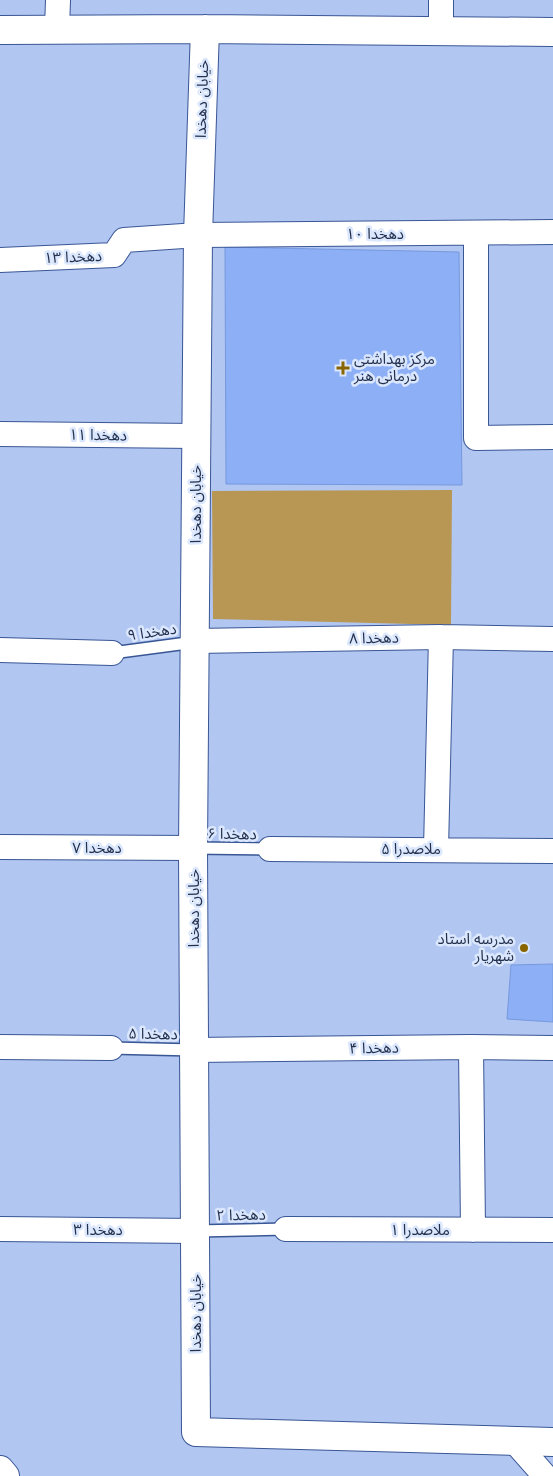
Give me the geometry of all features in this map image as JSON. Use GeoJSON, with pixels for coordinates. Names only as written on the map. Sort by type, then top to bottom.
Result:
{"type":"FeatureCollection","features":[{"type":"Feature","properties":{"kind":"street"},"geometry":{"type":"LineString","coordinates":[[58,0],[58,29]]}},
{"type":"Feature","properties":{"kind":"street"},"geometry":{"type":"LineString","coordinates":[[441,31],[442,0]]}},
{"type":"Feature","properties":{"kind":"street"},"geometry":{"type":"LineString","coordinates":[[0,30],[205,28],[553,32]]}},
{"type":"Feature","properties":{"kind":"street","name":"خیابان دهخدا"},"geometry":{"type":"LineString","coordinates":[[205,28],[198,235],[193,848],[196,1432],[553,1442]]}},
{"type":"Feature","properties":{"kind":"street","name":"دهخدا ۱۰"},"geometry":{"type":"LineString","coordinates":[[198,235],[553,232]]}},
{"type":"Feature","properties":{"kind":"street"},"geometry":{"type":"LineString","coordinates":[[476,233],[476,438],[553,437]]}},
{"type":"Feature","properties":{"kind":"street","name":"دهخدا ۱۳"},"geometry":{"type":"LineString","coordinates":[[0,260],[114,256],[124,240],[198,235]]}},
{"type":"Feature","properties":{"kind":"street","name":"دهخدا ۱۱"},"geometry":{"type":"LineString","coordinates":[[0,434],[196,436]]}},
{"type":"Feature","properties":{"kind":"street"},"geometry":{"type":"LineString","coordinates":[[436,849],[441,637]]}},
{"type":"Feature","properties":{"kind":"street","name":"دهخدا ۸"},"geometry":{"type":"LineString","coordinates":[[195,642],[441,637],[553,638]]}},
{"type":"Feature","properties":{"kind":"street"},"geometry":{"type":"LineString","coordinates":[[0,650],[112,653]]}},
{"type":"Feature","properties":{"kind":"street","name":"دهخدا ۷"},"geometry":{"type":"LineString","coordinates":[[0,847],[193,848]]}},
{"type":"Feature","properties":{"kind":"street","name":"ملاصدرا ۵"},"geometry":{"type":"LineString","coordinates":[[270,849],[553,851]]}},
{"type":"Feature","properties":{"kind":"street"},"geometry":{"type":"LineString","coordinates":[[0,1047],[110,1048]]}},
{"type":"Feature","properties":{"kind":"street"},"geometry":{"type":"LineString","coordinates":[[471,1047],[473,1230]]}},
{"type":"Feature","properties":{"kind":"street","name":"دهخدا ۴"},"geometry":{"type":"LineString","coordinates":[[195,1050],[553,1048]]}},
{"type":"Feature","properties":{"kind":"street","name":"دهخدا ۳"},"geometry":{"type":"LineString","coordinates":[[0,1229],[196,1231]]}},
{"type":"Feature","properties":{"kind":"street","name":"ملاصدرا ۱"},"geometry":{"type":"LineString","coordinates":[[286,1229],[553,1230]]}},
{"type":"Feature","properties":{"kind":"street"},"geometry":{"type":"LineString","coordinates":[[515,1442],[545,1476]]}},
{"type":"Feature","properties":{"kind":"street"},"geometry":{"type":"LineString","coordinates":[[0,1470],[5,1476]]}},
{"type":"Feature","properties":{"kind":"lane","name":"دهخدا ۹"},"geometry":{"type":"LineString","coordinates":[[112,653],[195,642]]}},
{"type":"Feature","properties":{"kind":"lane","name":"دهخدا ۶"},"geometry":{"type":"LineString","coordinates":[[193,848],[270,849]]}},
{"type":"Feature","properties":{"kind":"lane","name":"دهخدا ۵"},"geometry":{"type":"LineString","coordinates":[[110,1048],[195,1050]]}},
{"type":"Feature","properties":{"kind":"lane","name":"دهخدا ۲"},"geometry":{"type":"LineString","coordinates":[[196,1231],[286,1229]]}},
{"type":"Feature","properties":{"kind":"shaded area"},"geometry":{"type":"Polygon","coordinates":[[[452,490],[451,625],[213,619],[212,491],[452,490]]]}},
{"type":"Feature","properties":{"kind":"building","name":"مرکز بهداشتی درمانی هنر"},"geometry":{"type":"Polygon","coordinates":[[[225,247],[459,252],[462,485],[226,484],[225,247]]]}},
{"type":"Feature","properties":{"kind":"building","name":"مدرسه استاد شهریار"},"geometry":{"type":"Polygon","coordinates":[[[553,964],[553,1022],[507,1019],[511,965],[553,964]]]}},
{"type":"Feature","properties":{"kind":"place","name":"مرکز بهداشتی درمانی هنر"},"geometry":{"type":"Point","coordinates":[343,368]}},
{"type":"Feature","properties":{"kind":"place","name":"مدرسه استاد شهریار"},"geometry":{"type":"Point","coordinates":[524,948]}}]}
